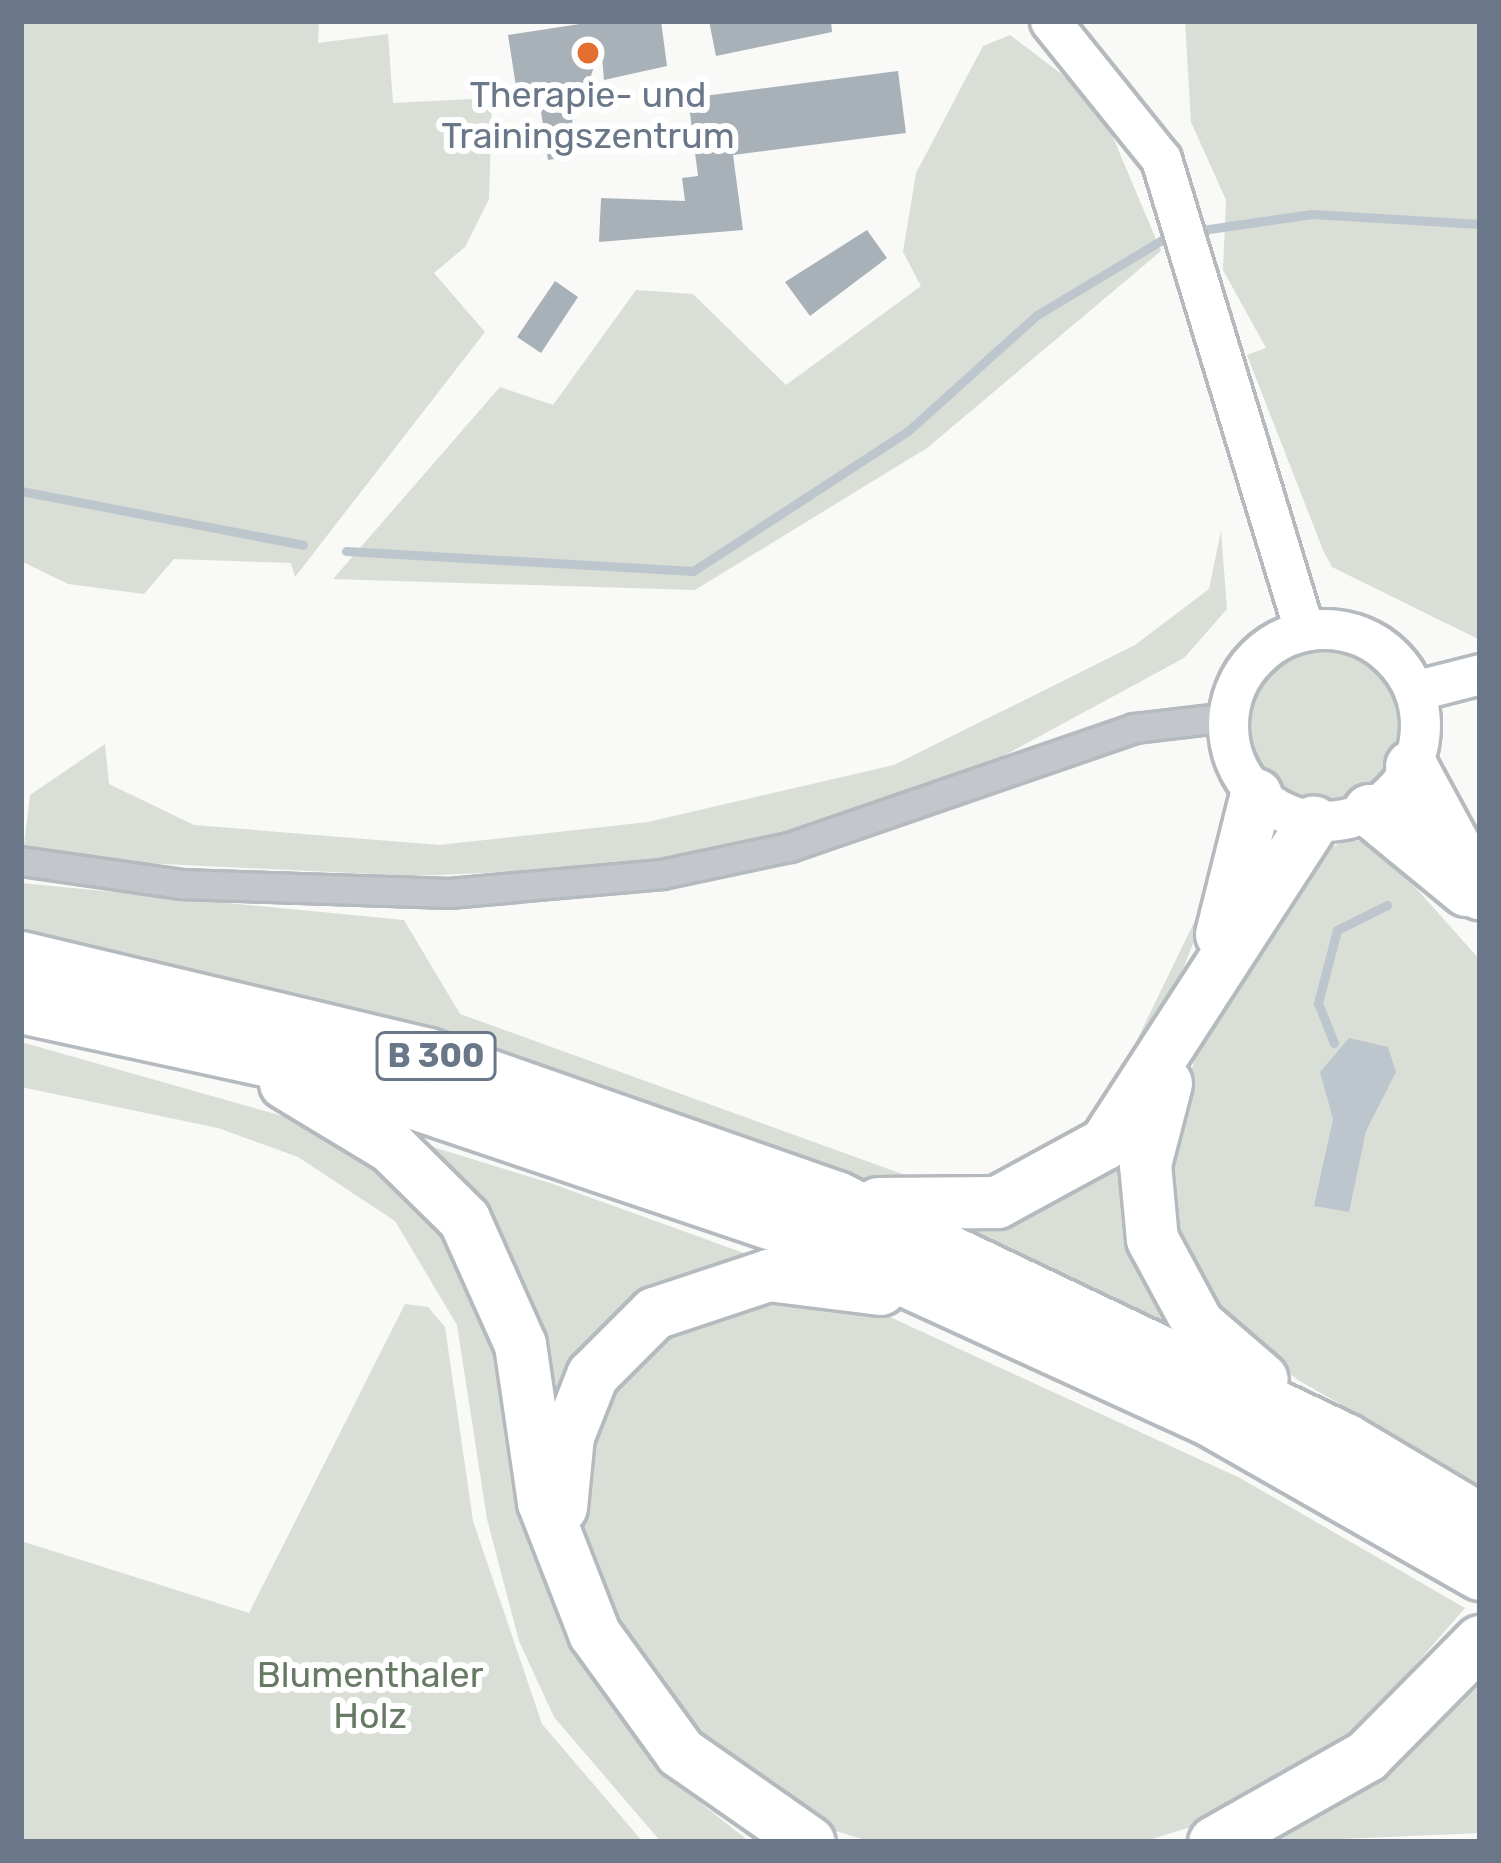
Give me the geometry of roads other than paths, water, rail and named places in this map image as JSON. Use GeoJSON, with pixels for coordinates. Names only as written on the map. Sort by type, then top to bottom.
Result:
{"type":"FeatureCollection","features":[{"type":"Feature","properties":{"kind":"highway"},"geometry":{"type":"LineString","coordinates":[[1411,766],[1480,897]]}},
{"type":"Feature","properties":{"kind":"highway"},"geometry":{"type":"LineString","coordinates":[[1213,964],[1256,794]]}},
{"type":"Feature","properties":{"kind":"highway"},"geometry":{"type":"LineString","coordinates":[[1369,810],[1480,897]]}},
{"type":"Feature","properties":{"kind":"highway"},"geometry":{"type":"LineString","coordinates":[[836,1197],[919,1210],[1028,1192],[1106,1143],[1180,1034],[1213,964],[1313,821]]}},
{"type":"Feature","properties":{"kind":"highway","name":"B 300"},"geometry":{"type":"LineString","coordinates":[[21,957],[428,1054],[836,1197],[1345,1439],[1480,1519]]}},
{"type":"Feature","properties":{"kind":"highway","name":"B 300"},"geometry":{"type":"LineString","coordinates":[[21,1007],[222,1048],[625,1169],[974,1306],[1226,1428],[1480,1574]]}},
{"type":"Feature","properties":{"kind":"highway"},"geometry":{"type":"LineString","coordinates":[[1180,1034],[1144,1164],[1160,1260],[1222,1351],[1345,1439]]}},
{"type":"Feature","properties":{"kind":"highway"},"geometry":{"type":"LineString","coordinates":[[222,1048],[391,1147],[464,1219],[520,1344],[543,1502],[595,1634],[641,1707],[715,1784],[809,1842]]}},
{"type":"Feature","properties":{"kind":"highway"},"geometry":{"type":"LineString","coordinates":[[560,1538],[568,1436],[592,1375],[678,1299],[732,1280],[803,1275],[974,1306]]}},
{"type":"Feature","properties":{"kind":"highway"},"geometry":{"type":"LineString","coordinates":[[1214,1842],[1366,1756],[1478,1644]]}},
{"type":"Feature","properties":{"kind":"main road"},"geometry":{"type":"LineString","coordinates":[[1051,21],[1136,114],[1177,201],[1304,631]]}},
{"type":"Feature","properties":{"kind":"main road"},"geometry":{"type":"LineString","coordinates":[[1304,631],[1371,641],[1414,691],[1411,766],[1369,810],[1313,821],[1256,794],[1230,748],[1228,717],[1246,668],[1304,631]]}},
{"type":"Feature","properties":{"kind":"main road"},"geometry":{"type":"LineString","coordinates":[[1414,691],[1480,674]]}},
{"type":"Feature","properties":{"kind":"street"},"geometry":{"type":"LineString","coordinates":[[21,861],[180,884],[449,893],[662,874],[789,848],[1134,728],[1228,717]]}},
{"type":"Feature","properties":{"kind":"waterway"},"geometry":{"type":"LineString","coordinates":[[1195,231],[1312,214],[1480,224]]}},
{"type":"Feature","properties":{"kind":"waterway"},"geometry":{"type":"LineString","coordinates":[[346,551],[693,571],[908,431],[1037,315],[1172,234]]}},
{"type":"Feature","properties":{"kind":"waterway"},"geometry":{"type":"LineString","coordinates":[[21,491],[303,545]]}},
{"type":"Feature","properties":{"kind":"waterway"},"geometry":{"type":"LineString","coordinates":[[1334,1043],[1318,1003],[1337,930],[1387,905]]}},
{"type":"Feature","properties":{"kind":"place","name":"Therapie- und Trainingszentrum"},"geometry":{"type":"Point","coordinates":[588,53]}},
{"type":"Feature","properties":{"kind":"park label","name":"Blumenthaler Holz"},"geometry":{"type":"Point","coordinates":[370,1694]}}]}
